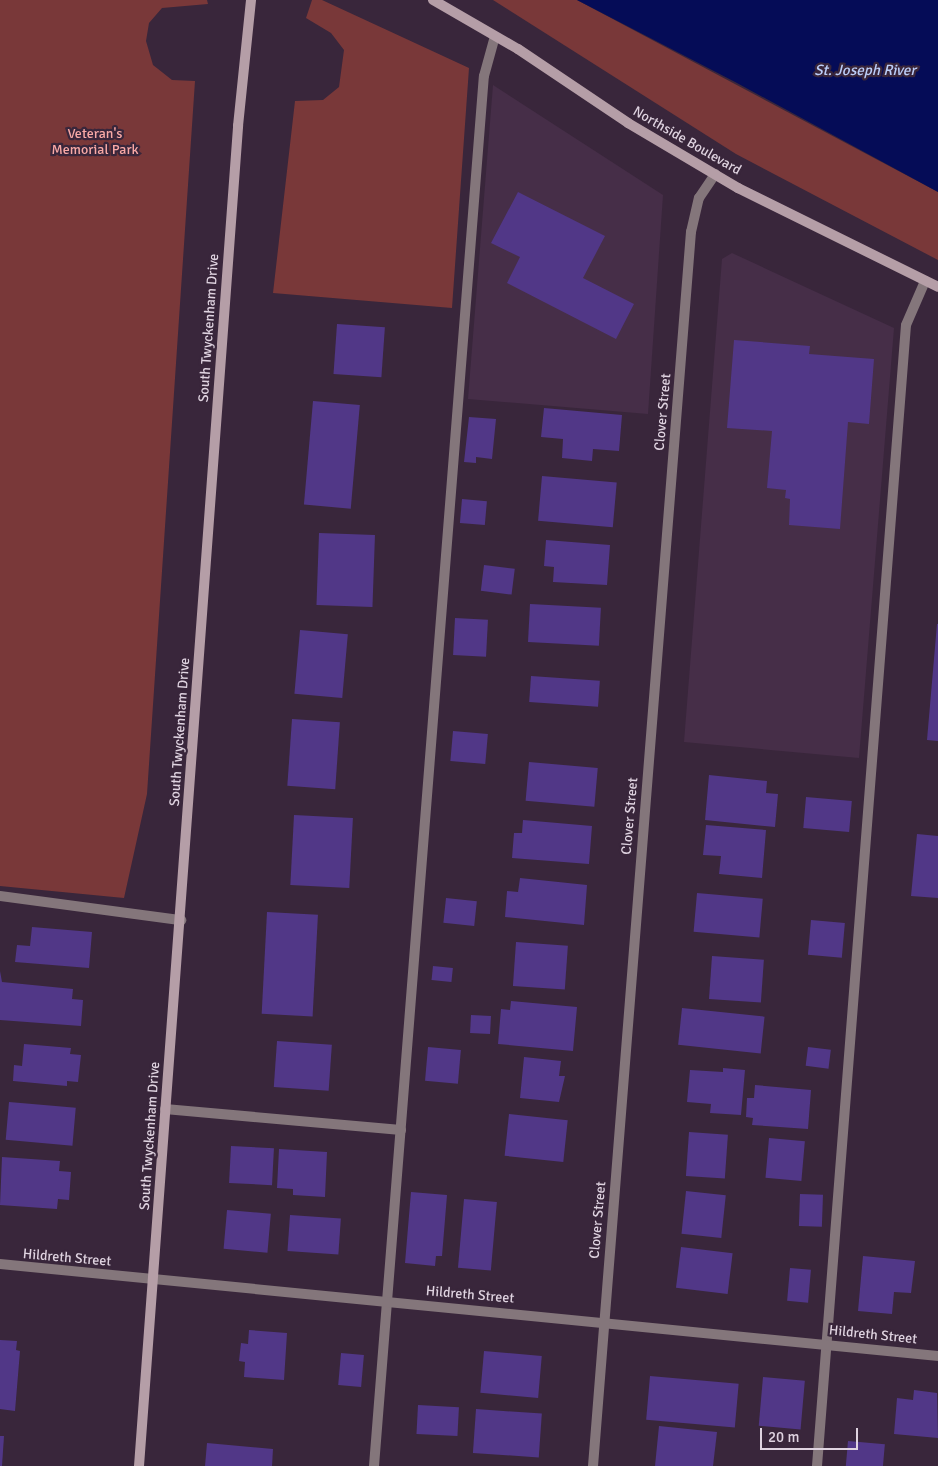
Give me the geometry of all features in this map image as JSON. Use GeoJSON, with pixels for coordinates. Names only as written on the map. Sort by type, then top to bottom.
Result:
{"type":"FeatureCollection","features":[{"type":"Feature","properties":{"kind":"street","name":"Northside Boulevard"},"geometry":{"type":"LineString","coordinates":[[433,0],[495,36],[628,123],[715,174],[938,287]]}},
{"type":"Feature","properties":{"kind":"street","name":"South Twyckenham Drive"},"geometry":{"type":"LineString","coordinates":[[139,1466],[181,920],[238,126],[250,5]]}},
{"type":"Feature","properties":{"kind":"street"},"geometry":{"type":"LineString","coordinates":[[374,1466],[484,76],[495,36]]}},
{"type":"Feature","properties":{"kind":"street","name":"Clover Street"},"geometry":{"type":"LineString","coordinates":[[593,1466],[603,1320],[691,232],[699,198],[715,174]]}},
{"type":"Feature","properties":{"kind":"street"},"geometry":{"type":"LineString","coordinates":[[817,1466],[906,324],[926,281]]}},
{"type":"Feature","properties":{"kind":"street"},"geometry":{"type":"LineString","coordinates":[[0,896],[181,920]]}},
{"type":"Feature","properties":{"kind":"street"},"geometry":{"type":"LineString","coordinates":[[165,1109],[401,1130]]}},
{"type":"Feature","properties":{"kind":"street","name":"Hildreth Street"},"geometry":{"type":"LineString","coordinates":[[0,1264],[603,1320],[938,1356]]}},
{"type":"Feature","properties":{"kind":"shaded area"},"geometry":{"type":"Polygon","coordinates":[[[493,85],[663,195],[648,414],[468,399],[493,85]]]}},
{"type":"Feature","properties":{"kind":"shaded area"},"geometry":{"type":"Polygon","coordinates":[[[732,253],[894,328],[859,758],[684,742],[722,259],[732,253]]]}},
{"type":"Feature","properties":{"kind":"green space","name":"Veteran's Memorial Park"},"geometry":{"type":"Polygon","coordinates":[[[0,0],[207,0],[208,4],[162,8],[149,23],[146,41],[153,65],[172,80],[195,81],[147,794],[124,898],[0,886],[0,0]]]}},
{"type":"Feature","properties":{"kind":"green space"},"geometry":{"type":"Polygon","coordinates":[[[312,0],[322,0],[469,68],[452,308],[273,293],[295,101],[323,100],[339,87],[344,50],[331,33],[306,18],[312,0]]]}},
{"type":"Feature","properties":{"kind":"green space"},"geometry":{"type":"Polygon","coordinates":[[[493,0],[577,0],[938,192],[938,260],[736,154],[493,0]]]}},
{"type":"Feature","properties":{"kind":"water","name":"St. Joseph River"},"geometry":{"type":"Polygon","coordinates":[[[577,0],[938,0],[938,192],[737,83],[577,0]]]}},
{"type":"Feature","properties":{"kind":"building"},"geometry":{"type":"Polygon","coordinates":[[[518,192],[605,236],[583,278],[634,304],[616,339],[507,283],[520,257],[491,243],[518,192]]]}},
{"type":"Feature","properties":{"kind":"building"},"geometry":{"type":"Polygon","coordinates":[[[337,324],[385,327],[381,377],[334,374],[337,324]]]}},
{"type":"Feature","properties":{"kind":"building"},"geometry":{"type":"Polygon","coordinates":[[[734,340],[810,346],[809,354],[874,359],[869,424],[848,422],[840,529],[789,525],[790,499],[785,498],[786,490],[767,488],[772,431],[727,428],[734,340]]]}},
{"type":"Feature","properties":{"kind":"building"},"geometry":{"type":"Polygon","coordinates":[[[313,401],[360,405],[351,509],[304,505],[313,401]]]}},
{"type":"Feature","properties":{"kind":"building"},"geometry":{"type":"Polygon","coordinates":[[[544,408],[622,415],[619,451],[593,449],[592,461],[562,458],[563,439],[541,437],[544,408]]]}},
{"type":"Feature","properties":{"kind":"building"},"geometry":{"type":"Polygon","coordinates":[[[469,417],[496,419],[492,459],[476,457],[476,463],[464,462],[469,417]]]}},
{"type":"Feature","properties":{"kind":"building"},"geometry":{"type":"Polygon","coordinates":[[[542,476],[617,483],[613,527],[538,521],[542,476]]]}},
{"type":"Feature","properties":{"kind":"building"},"geometry":{"type":"Polygon","coordinates":[[[462,499],[487,501],[485,525],[460,523],[462,499]]]}},
{"type":"Feature","properties":{"kind":"building"},"geometry":{"type":"Polygon","coordinates":[[[319,533],[375,535],[372,607],[316,605],[319,533]]]}},
{"type":"Feature","properties":{"kind":"building"},"geometry":{"type":"Polygon","coordinates":[[[546,540],[610,545],[607,585],[553,582],[554,567],[544,566],[546,540]]]}},
{"type":"Feature","properties":{"kind":"building"},"geometry":{"type":"Polygon","coordinates":[[[484,565],[515,569],[512,595],[481,591],[484,565]]]}},
{"type":"Feature","properties":{"kind":"building"},"geometry":{"type":"Polygon","coordinates":[[[530,604],[601,608],[599,646],[528,642],[530,604]]]}},
{"type":"Feature","properties":{"kind":"building"},"geometry":{"type":"Polygon","coordinates":[[[455,618],[488,620],[486,657],[453,655],[455,618]]]}},
{"type":"Feature","properties":{"kind":"building"},"geometry":{"type":"Polygon","coordinates":[[[938,624],[938,741],[927,740],[938,624]]]}},
{"type":"Feature","properties":{"kind":"building"},"geometry":{"type":"Polygon","coordinates":[[[300,630],[348,634],[342,698],[294,694],[300,630]]]}},
{"type":"Feature","properties":{"kind":"building"},"geometry":{"type":"Polygon","coordinates":[[[531,676],[600,681],[598,707],[529,702],[531,676]]]}},
{"type":"Feature","properties":{"kind":"building"},"geometry":{"type":"Polygon","coordinates":[[[292,719],[340,722],[335,789],[287,786],[292,719]]]}},
{"type":"Feature","properties":{"kind":"building"},"geometry":{"type":"Polygon","coordinates":[[[453,731],[488,734],[485,764],[450,761],[453,731]]]}},
{"type":"Feature","properties":{"kind":"building"},"geometry":{"type":"Polygon","coordinates":[[[529,762],[598,768],[594,807],[526,801],[529,762]]]}},
{"type":"Feature","properties":{"kind":"building"},"geometry":{"type":"Polygon","coordinates":[[[709,775],[767,781],[766,793],[778,794],[775,827],[705,820],[709,775]]]}},
{"type":"Feature","properties":{"kind":"building"},"geometry":{"type":"Polygon","coordinates":[[[806,797],[852,801],[849,832],[803,828],[806,797]]]}},
{"type":"Feature","properties":{"kind":"building"},"geometry":{"type":"Polygon","coordinates":[[[294,815],[353,818],[349,888],[290,885],[294,815]]]}},
{"type":"Feature","properties":{"kind":"building"},"geometry":{"type":"Polygon","coordinates":[[[523,820],[592,826],[589,864],[512,858],[514,833],[522,833],[523,820]]]}},
{"type":"Feature","properties":{"kind":"building"},"geometry":{"type":"Polygon","coordinates":[[[706,825],[766,830],[762,878],[719,874],[721,856],[703,855],[706,825]]]}},
{"type":"Feature","properties":{"kind":"building"},"geometry":{"type":"Polygon","coordinates":[[[917,834],[938,836],[938,898],[911,896],[917,834]]]}},
{"type":"Feature","properties":{"kind":"building"},"geometry":{"type":"Polygon","coordinates":[[[520,878],[587,885],[584,925],[505,917],[507,891],[518,892],[520,878]]]}},
{"type":"Feature","properties":{"kind":"building"},"geometry":{"type":"Polygon","coordinates":[[[697,893],[763,899],[759,938],[694,932],[697,893]]]}},
{"type":"Feature","properties":{"kind":"building"},"geometry":{"type":"Polygon","coordinates":[[[446,898],[477,901],[474,926],[443,923],[446,898]]]}},
{"type":"Feature","properties":{"kind":"building"},"geometry":{"type":"Polygon","coordinates":[[[267,912],[318,915],[313,1017],[262,1014],[267,912]]]}},
{"type":"Feature","properties":{"kind":"building"},"geometry":{"type":"Polygon","coordinates":[[[811,920],[845,923],[842,958],[808,955],[811,920]]]}},
{"type":"Feature","properties":{"kind":"building"},"geometry":{"type":"Polygon","coordinates":[[[32,927],[92,932],[89,968],[15,962],[17,945],[30,946],[32,927]]]}},
{"type":"Feature","properties":{"kind":"building"},"geometry":{"type":"Polygon","coordinates":[[[516,942],[568,946],[565,990],[513,986],[516,942]]]}},
{"type":"Feature","properties":{"kind":"building"},"geometry":{"type":"Polygon","coordinates":[[[712,956],[764,960],[761,1003],[709,999],[712,956]]]}},
{"type":"Feature","properties":{"kind":"building"},"geometry":{"type":"Polygon","coordinates":[[[433,966],[453,968],[451,982],[432,980],[433,966]]]}},
{"type":"Feature","properties":{"kind":"building"},"geometry":{"type":"Polygon","coordinates":[[[0,971],[2,982],[73,989],[72,999],[83,1000],[81,1026],[0,1020],[0,971]]]}},
{"type":"Feature","properties":{"kind":"building"},"geometry":{"type":"Polygon","coordinates":[[[511,1001],[577,1007],[573,1051],[498,1044],[501,1009],[510,1010],[511,1001]]]}},
{"type":"Feature","properties":{"kind":"building"},"geometry":{"type":"Polygon","coordinates":[[[682,1008],[765,1017],[761,1053],[678,1045],[682,1008]]]}},
{"type":"Feature","properties":{"kind":"building"},"geometry":{"type":"Polygon","coordinates":[[[471,1015],[491,1016],[490,1034],[470,1033],[471,1015]]]}},
{"type":"Feature","properties":{"kind":"building"},"geometry":{"type":"Polygon","coordinates":[[[277,1041],[332,1045],[329,1091],[274,1087],[277,1041]]]}},
{"type":"Feature","properties":{"kind":"building"},"geometry":{"type":"Polygon","coordinates":[[[24,1044],[71,1048],[70,1054],[81,1055],[78,1082],[67,1081],[67,1086],[13,1081],[14,1065],[22,1066],[24,1044]]]}},
{"type":"Feature","properties":{"kind":"building"},"geometry":{"type":"Polygon","coordinates":[[[428,1047],[461,1050],[458,1084],[425,1081],[428,1047]]]}},
{"type":"Feature","properties":{"kind":"building"},"geometry":{"type":"Polygon","coordinates":[[[808,1047],[831,1050],[829,1069],[806,1066],[808,1047]]]}},
{"type":"Feature","properties":{"kind":"building"},"geometry":{"type":"Polygon","coordinates":[[[524,1057],[561,1061],[559,1076],[565,1076],[559,1102],[520,1098],[524,1057]]]}},
{"type":"Feature","properties":{"kind":"building"},"geometry":{"type":"Polygon","coordinates":[[[723,1068],[745,1070],[741,1115],[710,1113],[711,1104],[687,1102],[690,1070],[723,1072],[723,1068]]]}},
{"type":"Feature","properties":{"kind":"building"},"geometry":{"type":"Polygon","coordinates":[[[755,1085],[811,1090],[808,1129],[752,1125],[753,1118],[746,1117],[747,1098],[754,1098],[755,1085]]]}},
{"type":"Feature","properties":{"kind":"building"},"geometry":{"type":"Polygon","coordinates":[[[9,1102],[76,1108],[72,1146],[6,1140],[9,1102]]]}},
{"type":"Feature","properties":{"kind":"building"},"geometry":{"type":"Polygon","coordinates":[[[509,1114],[568,1120],[563,1162],[505,1156],[509,1114]]]}},
{"type":"Feature","properties":{"kind":"building"},"geometry":{"type":"Polygon","coordinates":[[[689,1132],[728,1135],[725,1179],[686,1176],[689,1132]]]}},
{"type":"Feature","properties":{"kind":"building"},"geometry":{"type":"Polygon","coordinates":[[[769,1138],[805,1141],[801,1181],[766,1178],[769,1138]]]}},
{"type":"Feature","properties":{"kind":"building"},"geometry":{"type":"Polygon","coordinates":[[[231,1146],[274,1148],[272,1185],[229,1183],[231,1146]]]}},
{"type":"Feature","properties":{"kind":"building"},"geometry":{"type":"Polygon","coordinates":[[[279,1149],[327,1152],[325,1197],[293,1195],[293,1189],[277,1188],[279,1149]]]}},
{"type":"Feature","properties":{"kind":"building"},"geometry":{"type":"Polygon","coordinates":[[[2,1157],[60,1161],[59,1171],[71,1172],[69,1200],[58,1199],[57,1209],[0,1205],[2,1157]]]}},
{"type":"Feature","properties":{"kind":"building"},"geometry":{"type":"Polygon","coordinates":[[[686,1191],[726,1195],[721,1238],[682,1234],[686,1191]]]}},
{"type":"Feature","properties":{"kind":"building"},"geometry":{"type":"Polygon","coordinates":[[[411,1192],[447,1195],[442,1256],[436,1256],[435,1266],[405,1263],[411,1192]]]}},
{"type":"Feature","properties":{"kind":"building"},"geometry":{"type":"Polygon","coordinates":[[[800,1194],[823,1195],[822,1227],[799,1226],[800,1194]]]}},
{"type":"Feature","properties":{"kind":"building"},"geometry":{"type":"Polygon","coordinates":[[[464,1199],[497,1202],[491,1271],[458,1268],[464,1199]]]}},
{"type":"Feature","properties":{"kind":"building"},"geometry":{"type":"Polygon","coordinates":[[[227,1210],[271,1214],[267,1253],[224,1249],[227,1210]]]}},
{"type":"Feature","properties":{"kind":"building"},"geometry":{"type":"Polygon","coordinates":[[[290,1215],[341,1219],[338,1254],[287,1251],[290,1215]]]}},
{"type":"Feature","properties":{"kind":"building"},"geometry":{"type":"Polygon","coordinates":[[[681,1247],[733,1253],[728,1294],[676,1288],[681,1247]]]}},
{"type":"Feature","properties":{"kind":"building"},"geometry":{"type":"Polygon","coordinates":[[[863,1256],[915,1261],[911,1293],[894,1292],[892,1314],[858,1311],[863,1256]]]}},
{"type":"Feature","properties":{"kind":"building"},"geometry":{"type":"Polygon","coordinates":[[[790,1268],[811,1270],[808,1303],[787,1301],[790,1268]]]}},
{"type":"Feature","properties":{"kind":"building"},"geometry":{"type":"Polygon","coordinates":[[[249,1330],[287,1333],[284,1380],[244,1377],[245,1362],[239,1361],[241,1343],[248,1344],[249,1330]]]}},
{"type":"Feature","properties":{"kind":"building"},"geometry":{"type":"Polygon","coordinates":[[[0,1340],[17,1341],[16,1350],[20,1351],[15,1411],[0,1409],[0,1340]]]}},
{"type":"Feature","properties":{"kind":"building"},"geometry":{"type":"Polygon","coordinates":[[[484,1351],[542,1356],[538,1398],[480,1393],[484,1351]]]}},
{"type":"Feature","properties":{"kind":"building"},"geometry":{"type":"Polygon","coordinates":[[[341,1353],[364,1355],[361,1387],[338,1385],[341,1353]]]}},
{"type":"Feature","properties":{"kind":"building"},"geometry":{"type":"Polygon","coordinates":[[[650,1376],[739,1384],[735,1428],[646,1420],[650,1376]]]}},
{"type":"Feature","properties":{"kind":"building"},"geometry":{"type":"Polygon","coordinates":[[[763,1377],[805,1381],[801,1429],[759,1426],[763,1377]]]}},
{"type":"Feature","properties":{"kind":"building"},"geometry":{"type":"Polygon","coordinates":[[[914,1390],[937,1393],[938,1438],[894,1434],[897,1398],[913,1400],[914,1390]]]}},
{"type":"Feature","properties":{"kind":"building"},"geometry":{"type":"Polygon","coordinates":[[[418,1405],[459,1407],[457,1436],[416,1434],[418,1405]]]}},
{"type":"Feature","properties":{"kind":"building"},"geometry":{"type":"Polygon","coordinates":[[[476,1409],[542,1414],[539,1457],[473,1453],[476,1409]]]}},
{"type":"Feature","properties":{"kind":"building"},"geometry":{"type":"Polygon","coordinates":[[[659,1426],[717,1432],[713,1466],[655,1466],[659,1426]]]}},
{"type":"Feature","properties":{"kind":"building"},"geometry":{"type":"Polygon","coordinates":[[[0,1436],[4,1436],[2,1466],[0,1466],[0,1436]]]}},
{"type":"Feature","properties":{"kind":"building"},"geometry":{"type":"Polygon","coordinates":[[[848,1441],[885,1444],[883,1466],[846,1466],[848,1441]]]}},
{"type":"Feature","properties":{"kind":"building"},"geometry":{"type":"Polygon","coordinates":[[[207,1443],[273,1449],[272,1466],[205,1466],[207,1443]]]}}]}
